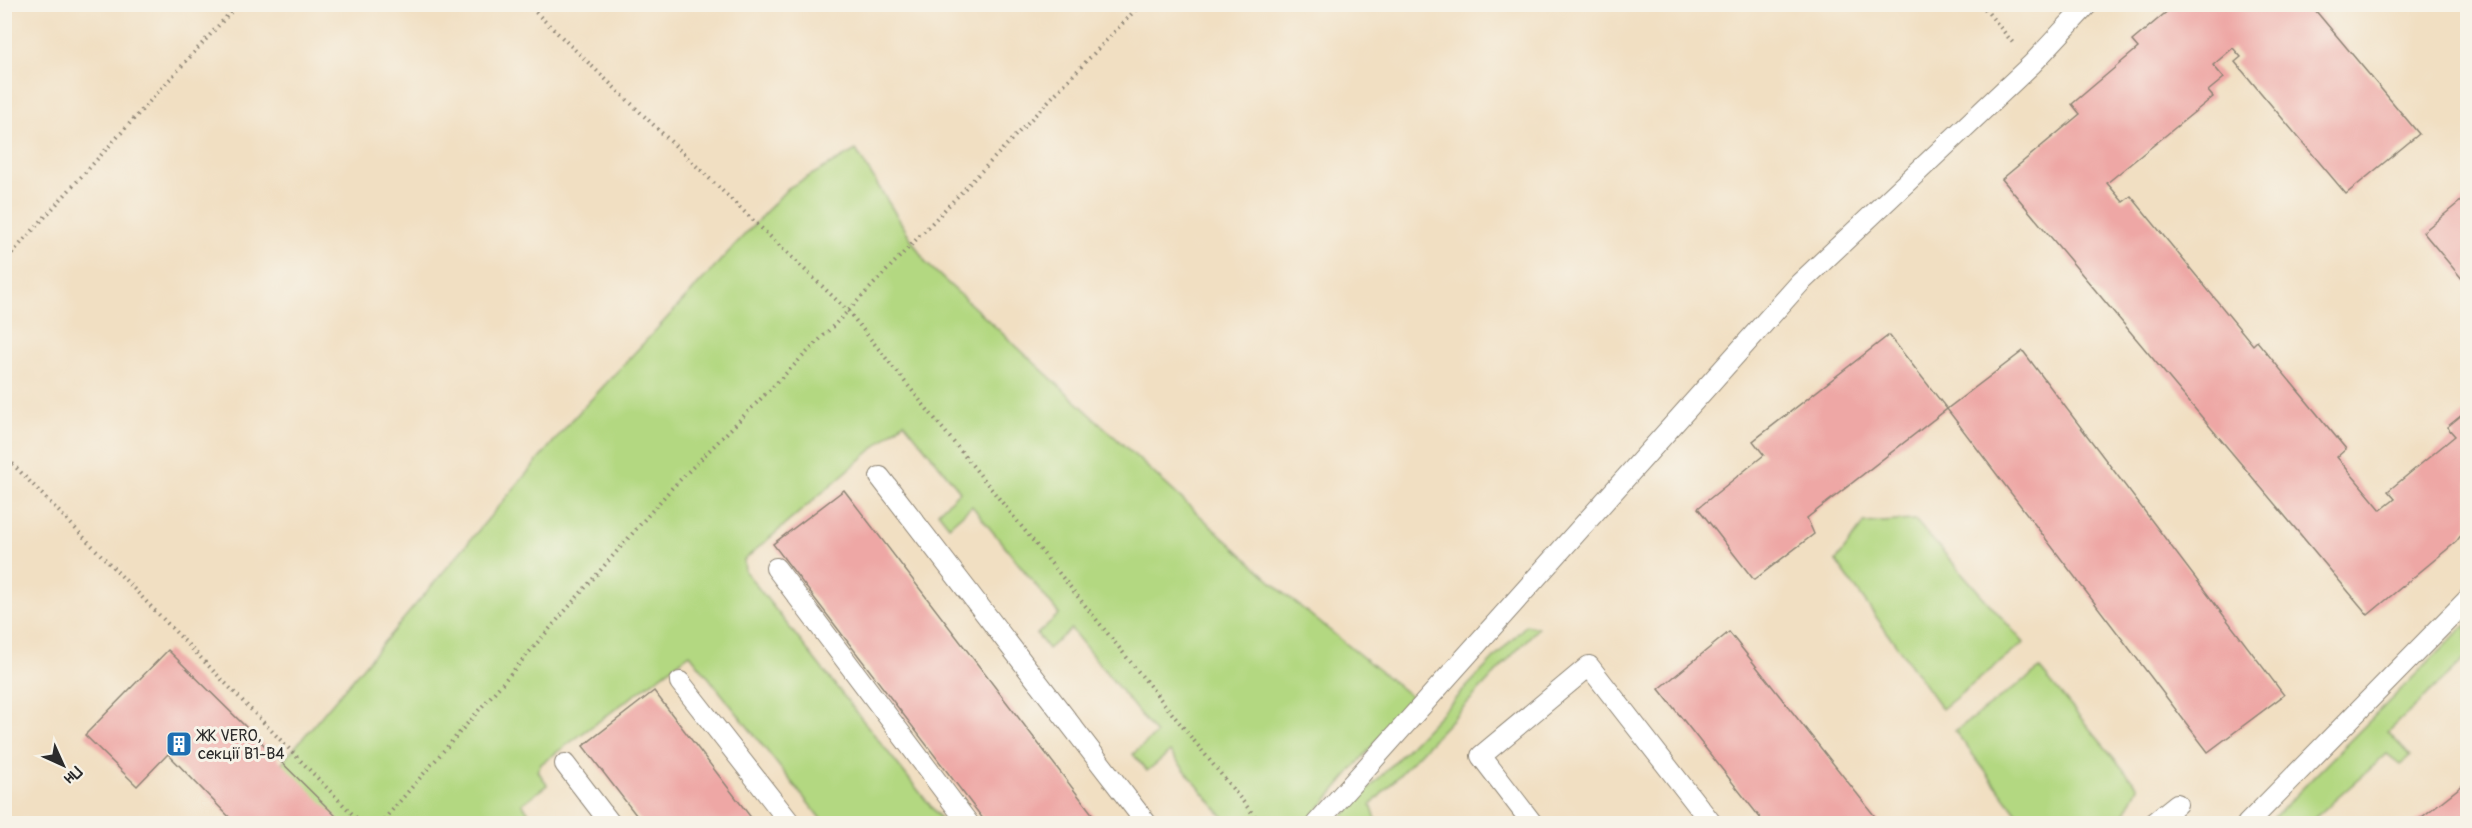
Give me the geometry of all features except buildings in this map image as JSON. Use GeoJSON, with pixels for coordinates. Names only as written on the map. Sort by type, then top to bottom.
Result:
{"type":"FeatureCollection","features":[{"type":"Feature","properties":{"kind":"lane"},"geometry":{"type":"LineString","coordinates":[[1316,824],[1800,283],[2032,64],[2088,4]]}},
{"type":"Feature","properties":{"kind":"lane"},"geometry":{"type":"LineString","coordinates":[[880,477],[1147,824]]}},
{"type":"Feature","properties":{"kind":"lane"},"geometry":{"type":"LineString","coordinates":[[776,568],[969,824]]}},
{"type":"Feature","properties":{"kind":"lane"},"geometry":{"type":"LineString","coordinates":[[2247,824],[2468,599]]}},
{"type":"Feature","properties":{"kind":"lane"},"geometry":{"type":"LineString","coordinates":[[1533,824],[1480,756],[1589,666],[1713,824]]}},
{"type":"Feature","properties":{"kind":"lane"},"geometry":{"type":"LineString","coordinates":[[680,682],[791,824]]}},
{"type":"Feature","properties":{"kind":"lane"},"geometry":{"type":"LineString","coordinates":[[565,764],[611,824]]}},
{"type":"Feature","properties":{"kind":"lane"},"geometry":{"type":"LineString","coordinates":[[2152,824],[2176,804]]}},
{"type":"Feature","properties":{"kind":"path"},"geometry":{"type":"LineString","coordinates":[[4,262],[238,4]]}},
{"type":"Feature","properties":{"kind":"path"},"geometry":{"type":"LineString","coordinates":[[527,4],[848,311],[1261,824]]}},
{"type":"Feature","properties":{"kind":"path"},"geometry":{"type":"LineString","coordinates":[[380,824],[671,489],[848,311],[1141,4]]}},
{"type":"Feature","properties":{"kind":"path"},"geometry":{"type":"LineString","coordinates":[[1981,4],[2032,64]]}},
{"type":"Feature","properties":{"kind":"path"},"geometry":{"type":"LineString","coordinates":[[4,455],[362,824]]}},
{"type":"Feature","properties":{"kind":"green space"},"geometry":{"type":"Polygon","coordinates":[[[856,150],[926,263],[1286,595],[1413,698],[1307,823],[1228,823],[1170,752],[1147,771],[1133,754],[1156,734],[1071,629],[1048,649],[1037,634],[1059,614],[972,506],[949,526],[938,512],[960,491],[904,422],[744,560],[745,571],[944,823],[824,823],[690,654],[541,764],[538,771],[547,785],[522,804],[537,823],[230,824],[571,421],[788,188],[856,150]]]}},
{"type":"Feature","properties":{"kind":"green space"},"geometry":{"type":"Polygon","coordinates":[[[1915,520],[2024,643],[1942,709],[1836,561],[1864,523],[1915,520]]]}},
{"type":"Feature","properties":{"kind":"green space"},"geometry":{"type":"Polygon","coordinates":[[[2467,623],[2467,657],[2388,732],[2410,756],[2400,764],[2387,754],[2309,823],[2268,823],[2467,623]]]}},
{"type":"Feature","properties":{"kind":"green space"},"geometry":{"type":"Polygon","coordinates":[[[1526,625],[1538,628],[1371,805],[1377,823],[1336,823],[1526,625]]]}},
{"type":"Feature","properties":{"kind":"green space"},"geometry":{"type":"Polygon","coordinates":[[[2040,669],[2138,787],[2122,819],[2115,823],[2024,823],[1955,731],[2040,669]]]}},
{"type":"Feature","properties":{"kind":"place","name":"ЖК VERO, секції В1-В4"},"geometry":{"type":"Point","coordinates":[179,744]}}]}
